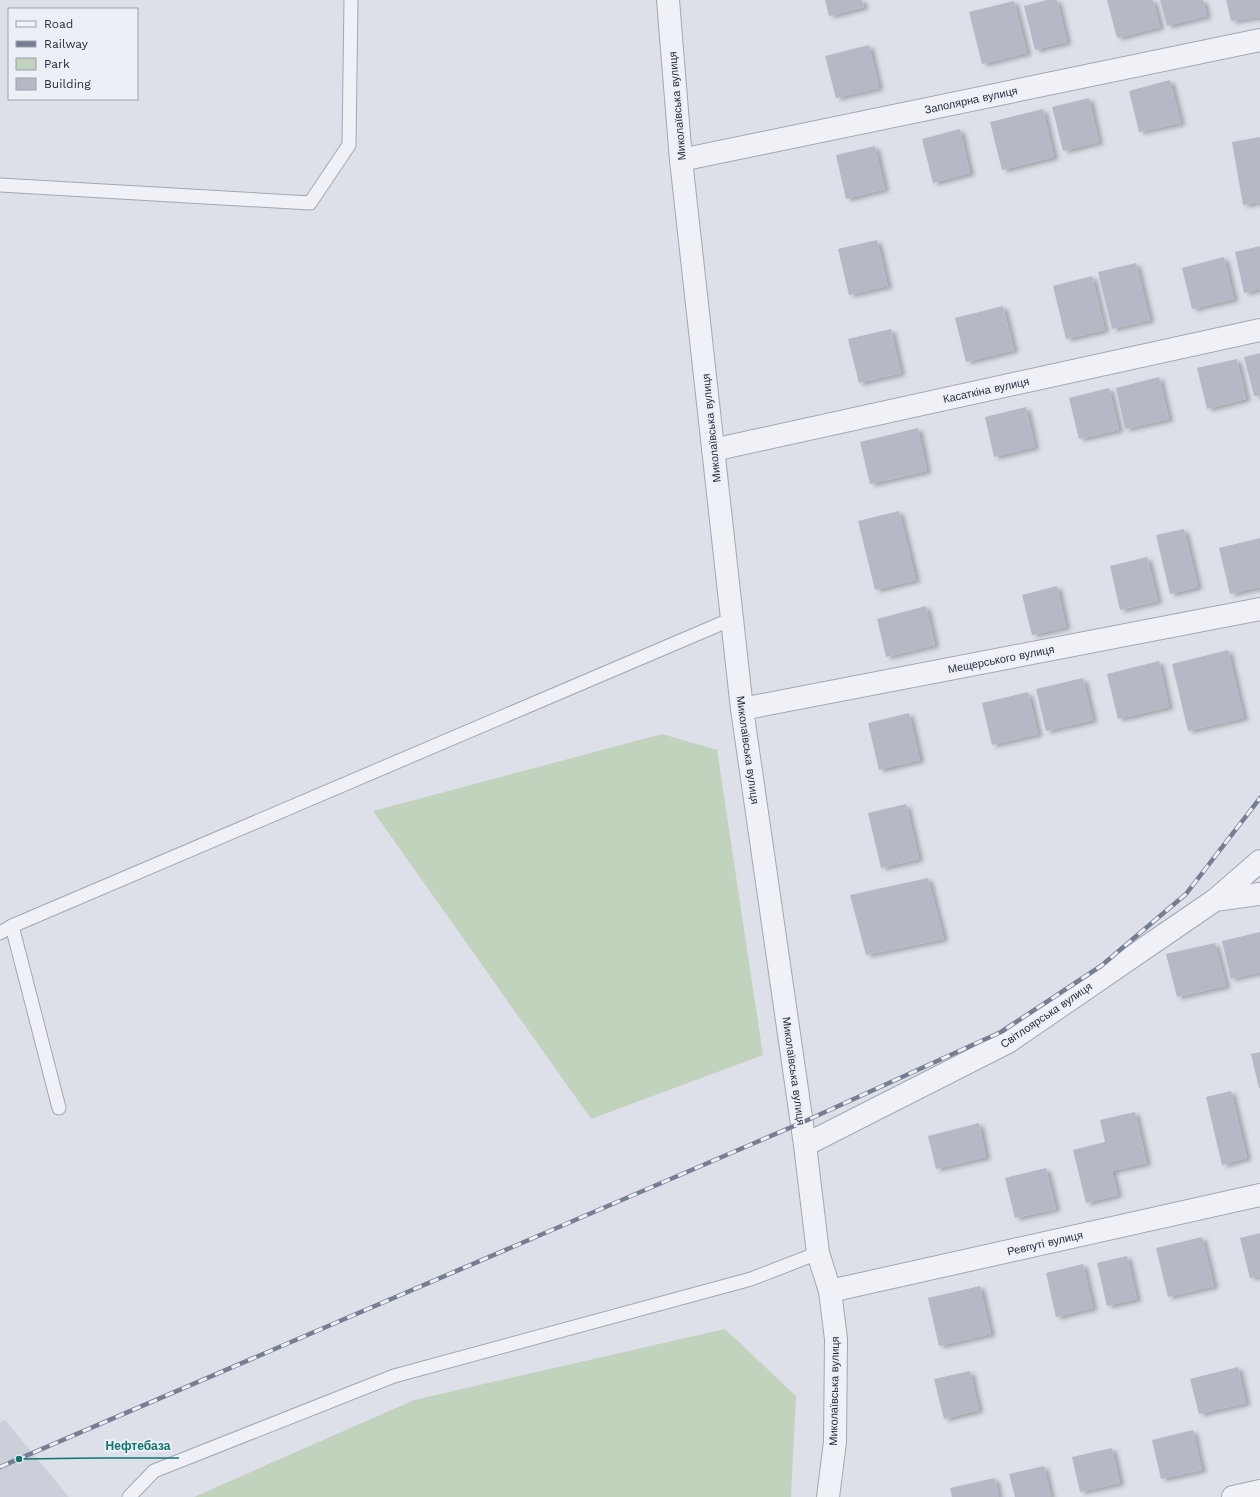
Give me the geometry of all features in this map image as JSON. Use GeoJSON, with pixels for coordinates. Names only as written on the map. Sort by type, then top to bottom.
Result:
{"type":"FeatureCollection","features":[{"type":"Feature","properties":{"kind":"street","name":"Миколаївська вулиця"},"geometry":{"type":"LineString","coordinates":[[668,0],[682,160],[742,709],[805,1145],[818,1253],[830,1291],[836,1339],[835,1442],[828,1497]]}},
{"type":"Feature","properties":{"kind":"street","name":"Заполярна вулиця"},"geometry":{"type":"LineString","coordinates":[[682,160],[1260,40]]}},
{"type":"Feature","properties":{"kind":"street","name":"Касаткіна вулиця"},"geometry":{"type":"LineString","coordinates":[[713,450],[1260,330]]}},
{"type":"Feature","properties":{"kind":"street","name":"Мещерського вулиця"},"geometry":{"type":"LineString","coordinates":[[742,709],[1260,609]]}},
{"type":"Feature","properties":{"kind":"street"},"geometry":{"type":"LineString","coordinates":[[1215,900],[1260,861]]}},
{"type":"Feature","properties":{"kind":"street","name":"Світлоярська вулиця"},"geometry":{"type":"LineString","coordinates":[[805,1145],[1008,1042],[1215,900],[1260,894]]}},
{"type":"Feature","properties":{"kind":"street","name":"Ревпуті вулиця"},"geometry":{"type":"LineString","coordinates":[[830,1291],[1260,1195]]}},
{"type":"Feature","properties":{"kind":"street"},"geometry":{"type":"LineString","coordinates":[[1233,1497],[1260,1491]]}},
{"type":"Feature","properties":{"kind":"lane"},"geometry":{"type":"LineString","coordinates":[[0,184],[310,203],[349,145],[351,0]]}},
{"type":"Feature","properties":{"kind":"lane"},"geometry":{"type":"LineString","coordinates":[[0,933],[12,926],[732,619]]}},
{"type":"Feature","properties":{"kind":"lane"},"geometry":{"type":"LineString","coordinates":[[12,926],[59,1108]]}},
{"type":"Feature","properties":{"kind":"lane"},"geometry":{"type":"LineString","coordinates":[[129,1497],[154,1471],[394,1376],[751,1279],[818,1253]]}},
{"type":"Feature","properties":{"kind":"shaded area"},"geometry":{"type":"Polygon","coordinates":[[[5,1420],[69,1497],[0,1497],[0,1422],[5,1420]]]}},
{"type":"Feature","properties":{"kind":"green space"},"geometry":{"type":"Polygon","coordinates":[[[662,734],[717,750],[763,1055],[591,1119],[373,811],[662,734]]]}},
{"type":"Feature","properties":{"kind":"green space"},"geometry":{"type":"Polygon","coordinates":[[[725,1329],[796,1396],[791,1497],[194,1497],[414,1400],[725,1329]]]}},
{"type":"Feature","properties":{"kind":"building"},"geometry":{"type":"Polygon","coordinates":[[[825,0],[862,0],[864,7],[829,16],[825,0]]]}},
{"type":"Feature","properties":{"kind":"building"},"geometry":{"type":"Polygon","coordinates":[[[1047,0],[1057,0],[1067,42],[1035,50],[1024,6],[1047,0]]]}},
{"type":"Feature","properties":{"kind":"building"},"geometry":{"type":"Polygon","coordinates":[[[1107,0],[1153,0],[1160,27],[1117,38],[1107,0]]]}},
{"type":"Feature","properties":{"kind":"building"},"geometry":{"type":"Polygon","coordinates":[[[1160,0],[1203,0],[1207,16],[1167,26],[1160,0]]]}},
{"type":"Feature","properties":{"kind":"building"},"geometry":{"type":"Polygon","coordinates":[[[1226,0],[1260,0],[1260,17],[1231,21],[1226,0]]]}},
{"type":"Feature","properties":{"kind":"building"},"geometry":{"type":"Polygon","coordinates":[[[1014,1],[1027,53],[982,64],[969,12],[1014,1]]]}},
{"type":"Feature","properties":{"kind":"building"},"geometry":{"type":"Polygon","coordinates":[[[869,45],[879,88],[836,98],[825,56],[869,45]]]}},
{"type":"Feature","properties":{"kind":"building"},"geometry":{"type":"Polygon","coordinates":[[[1170,80],[1181,123],[1139,132],[1129,91],[1170,80]]]}},
{"type":"Feature","properties":{"kind":"building"},"geometry":{"type":"Polygon","coordinates":[[[1089,98],[1099,142],[1063,151],[1052,107],[1089,98]]]}},
{"type":"Feature","properties":{"kind":"building"},"geometry":{"type":"Polygon","coordinates":[[[1043,109],[1054,157],[1002,170],[990,122],[1043,109]]]}},
{"type":"Feature","properties":{"kind":"building"},"geometry":{"type":"Polygon","coordinates":[[[960,129],[970,173],[933,183],[922,139],[960,129]]]}},
{"type":"Feature","properties":{"kind":"building"},"geometry":{"type":"Polygon","coordinates":[[[1260,137],[1260,202],[1243,205],[1232,142],[1260,137]]]}},
{"type":"Feature","properties":{"kind":"building"},"geometry":{"type":"Polygon","coordinates":[[[875,146],[885,189],[846,199],[836,155],[875,146]]]}},
{"type":"Feature","properties":{"kind":"building"},"geometry":{"type":"Polygon","coordinates":[[[877,240],[888,286],[849,295],[838,249],[877,240]]]}},
{"type":"Feature","properties":{"kind":"building"},"geometry":{"type":"Polygon","coordinates":[[[1260,246],[1260,289],[1244,293],[1235,252],[1260,246]]]}},
{"type":"Feature","properties":{"kind":"building"},"geometry":{"type":"Polygon","coordinates":[[[1224,257],[1234,299],[1192,309],[1182,268],[1224,257]]]}},
{"type":"Feature","properties":{"kind":"building"},"geometry":{"type":"Polygon","coordinates":[[[1136,263],[1150,320],[1112,329],[1098,272],[1136,263]]]}},
{"type":"Feature","properties":{"kind":"building"},"geometry":{"type":"Polygon","coordinates":[[[1092,276],[1105,330],[1066,339],[1053,286],[1092,276]]]}},
{"type":"Feature","properties":{"kind":"building"},"geometry":{"type":"Polygon","coordinates":[[[1003,306],[1014,350],[966,362],[955,318],[1003,306]]]}},
{"type":"Feature","properties":{"kind":"building"},"geometry":{"type":"Polygon","coordinates":[[[891,329],[901,373],[859,383],[848,339],[891,329]]]}},
{"type":"Feature","properties":{"kind":"building"},"geometry":{"type":"Polygon","coordinates":[[[1260,353],[1260,395],[1254,396],[1244,357],[1260,353]]]}},
{"type":"Feature","properties":{"kind":"building"},"geometry":{"type":"Polygon","coordinates":[[[1237,359],[1246,399],[1207,409],[1197,368],[1237,359]]]}},
{"type":"Feature","properties":{"kind":"building"},"geometry":{"type":"Polygon","coordinates":[[[1159,377],[1169,419],[1125,429],[1116,388],[1159,377]]]}},
{"type":"Feature","properties":{"kind":"building"},"geometry":{"type":"Polygon","coordinates":[[[1109,388],[1119,430],[1079,439],[1069,398],[1109,388]]]}},
{"type":"Feature","properties":{"kind":"building"},"geometry":{"type":"Polygon","coordinates":[[[1026,407],[1035,447],[994,457],[985,417],[1026,407]]]}},
{"type":"Feature","properties":{"kind":"building"},"geometry":{"type":"Polygon","coordinates":[[[918,428],[927,471],[870,484],[860,442],[918,428]]]}},
{"type":"Feature","properties":{"kind":"building"},"geometry":{"type":"Polygon","coordinates":[[[899,511],[916,580],[875,590],[858,521],[899,511]]]}},
{"type":"Feature","properties":{"kind":"building"},"geometry":{"type":"Polygon","coordinates":[[[1184,529],[1198,587],[1170,594],[1156,535],[1184,529]]]}},
{"type":"Feature","properties":{"kind":"building"},"geometry":{"type":"Polygon","coordinates":[[[1260,538],[1260,587],[1230,594],[1219,548],[1260,538]]]}},
{"type":"Feature","properties":{"kind":"building"},"geometry":{"type":"Polygon","coordinates":[[[1147,557],[1158,601],[1120,610],[1110,566],[1147,557]]]}},
{"type":"Feature","properties":{"kind":"building"},"geometry":{"type":"Polygon","coordinates":[[[1057,586],[1066,627],[1032,635],[1022,595],[1057,586]]]}},
{"type":"Feature","properties":{"kind":"building"},"geometry":{"type":"Polygon","coordinates":[[[926,606],[935,645],[886,657],[877,619],[926,606]]]}},
{"type":"Feature","properties":{"kind":"building"},"geometry":{"type":"Polygon","coordinates":[[[1228,650],[1244,718],[1188,731],[1172,664],[1228,650]]]}},
{"type":"Feature","properties":{"kind":"building"},"geometry":{"type":"Polygon","coordinates":[[[1159,661],[1169,707],[1118,719],[1107,674],[1159,661]]]}},
{"type":"Feature","properties":{"kind":"building"},"geometry":{"type":"Polygon","coordinates":[[[1083,678],[1093,720],[1046,731],[1036,689],[1083,678]]]}},
{"type":"Feature","properties":{"kind":"building"},"geometry":{"type":"Polygon","coordinates":[[[1028,692],[1038,734],[992,745],[982,703],[1028,692]]]}},
{"type":"Feature","properties":{"kind":"building"},"geometry":{"type":"Polygon","coordinates":[[[909,713],[920,760],[879,770],[868,723],[909,713]]]}},
{"type":"Feature","properties":{"kind":"building"},"geometry":{"type":"Polygon","coordinates":[[[906,804],[919,859],[881,868],[868,813],[906,804]]]}},
{"type":"Feature","properties":{"kind":"building"},"geometry":{"type":"Polygon","coordinates":[[[928,878],[944,939],[866,955],[850,895],[928,878]]]}},
{"type":"Feature","properties":{"kind":"building"},"geometry":{"type":"Polygon","coordinates":[[[1260,932],[1260,972],[1231,979],[1222,941],[1260,932]]]}},
{"type":"Feature","properties":{"kind":"building"},"geometry":{"type":"Polygon","coordinates":[[[1215,943],[1226,986],[1177,997],[1166,954],[1215,943]]]}},
{"type":"Feature","properties":{"kind":"building"},"geometry":{"type":"Polygon","coordinates":[[[1260,1052],[1260,1088],[1259,1088],[1251,1054],[1260,1052]]]}},
{"type":"Feature","properties":{"kind":"building"},"geometry":{"type":"Polygon","coordinates":[[[1231,1091],[1247,1158],[1222,1165],[1206,1097],[1231,1091]]]}},
{"type":"Feature","properties":{"kind":"building"},"geometry":{"type":"Polygon","coordinates":[[[1135,1112],[1147,1163],[1112,1171],[1118,1195],[1086,1203],[1073,1150],[1105,1142],[1100,1120],[1135,1112]]]}},
{"type":"Feature","properties":{"kind":"building"},"geometry":{"type":"Polygon","coordinates":[[[979,1123],[986,1157],[936,1169],[928,1136],[979,1123]]]}},
{"type":"Feature","properties":{"kind":"building"},"geometry":{"type":"Polygon","coordinates":[[[1046,1168],[1056,1209],[1015,1218],[1005,1178],[1046,1168]]]}},
{"type":"Feature","properties":{"kind":"building"},"geometry":{"type":"Polygon","coordinates":[[[1260,1233],[1260,1276],[1250,1278],[1240,1238],[1260,1233]]]}},
{"type":"Feature","properties":{"kind":"building"},"geometry":{"type":"Polygon","coordinates":[[[1202,1237],[1214,1286],[1168,1297],[1156,1248],[1202,1237]]]}},
{"type":"Feature","properties":{"kind":"building"},"geometry":{"type":"Polygon","coordinates":[[[1127,1256],[1137,1299],[1107,1306],[1097,1263],[1127,1256]]]}},
{"type":"Feature","properties":{"kind":"building"},"geometry":{"type":"Polygon","coordinates":[[[1083,1264],[1093,1308],[1056,1317],[1046,1273],[1083,1264]]]}},
{"type":"Feature","properties":{"kind":"building"},"geometry":{"type":"Polygon","coordinates":[[[980,1286],[991,1334],[939,1346],[928,1298],[980,1286]]]}},
{"type":"Feature","properties":{"kind":"building"},"geometry":{"type":"Polygon","coordinates":[[[1238,1367],[1246,1403],[1199,1414],[1190,1379],[1238,1367]]]}},
{"type":"Feature","properties":{"kind":"building"},"geometry":{"type":"Polygon","coordinates":[[[970,1371],[979,1410],[944,1419],[934,1379],[970,1371]]]}},
{"type":"Feature","properties":{"kind":"building"},"geometry":{"type":"Polygon","coordinates":[[[1193,1430],[1202,1470],[1161,1479],[1152,1440],[1193,1430]]]}},
{"type":"Feature","properties":{"kind":"building"},"geometry":{"type":"Polygon","coordinates":[[[1112,1448],[1120,1483],[1080,1492],[1072,1457],[1112,1448]]]}},
{"type":"Feature","properties":{"kind":"building"},"geometry":{"type":"Polygon","coordinates":[[[1044,1466],[1051,1497],[1015,1497],[1009,1474],[1044,1466]]]}},
{"type":"Feature","properties":{"kind":"building"},"geometry":{"type":"Polygon","coordinates":[[[995,1478],[999,1497],[952,1497],[950,1488],[995,1478]]]}},
{"type":"Feature","properties":{"kind":"railway"},"geometry":{"type":"LineString","coordinates":[[0,1467],[801,1123],[1001,1032],[1101,966],[1186,894],[1260,798]]}},
{"type":"Feature","properties":{"kind":"place","name":"Нефтебаза"},"geometry":{"type":"Point","coordinates":[19,1459]}}]}
